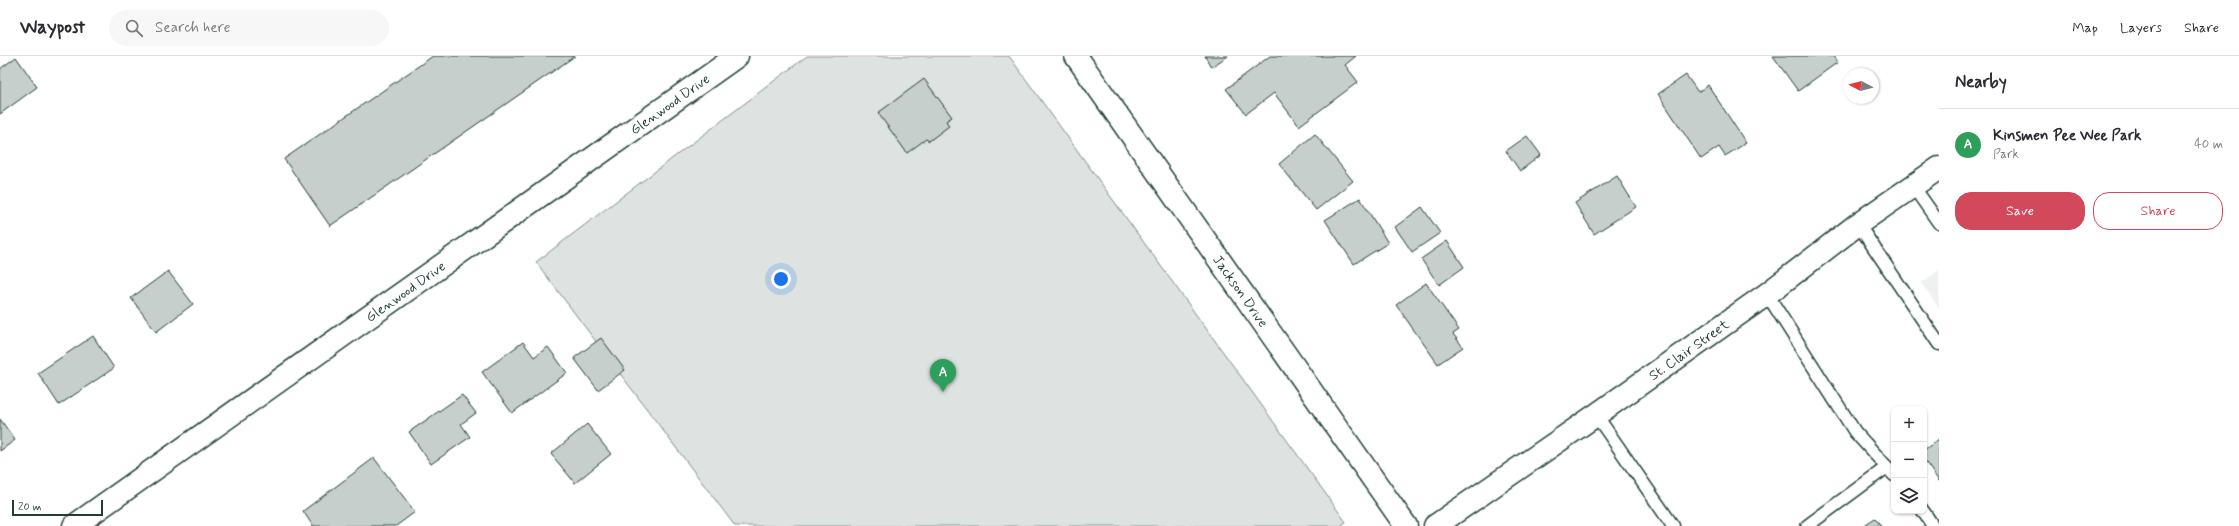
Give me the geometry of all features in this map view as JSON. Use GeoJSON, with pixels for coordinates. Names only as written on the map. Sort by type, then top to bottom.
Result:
{"type":"FeatureCollection","features":[{"type":"Feature","properties":{"kind":"street","name":"Glenwood Drive"},"geometry":{"type":"LineString","coordinates":[[74,526],[737,56]]}},
{"type":"Feature","properties":{"kind":"street","name":"Jackson Drive"},"geometry":{"type":"LineString","coordinates":[[1076,56],[1406,526]]}},
{"type":"Feature","properties":{"kind":"street","name":"St. Clair Street"},"geometry":{"type":"LineString","coordinates":[[1435,526],[1461,506],[1596,415],[1767,294],[1858,224],[1939,168]]}},
{"type":"Feature","properties":{"kind":"lane"},"geometry":{"type":"LineString","coordinates":[[1913,186],[1939,223]]}},
{"type":"Feature","properties":{"kind":"lane"},"geometry":{"type":"LineString","coordinates":[[1858,224],[1939,344]]}},
{"type":"Feature","properties":{"kind":"lane"},"geometry":{"type":"LineString","coordinates":[[1767,294],[1855,432],[1890,471],[1807,526]]}},
{"type":"Feature","properties":{"kind":"lane"},"geometry":{"type":"LineString","coordinates":[[1596,415],[1673,526]]}},
{"type":"Feature","properties":{"kind":"lane"},"geometry":{"type":"LineString","coordinates":[[1924,514],[1933,526]]}},
{"type":"Feature","properties":{"kind":"shaded area"},"geometry":{"type":"Polygon","coordinates":[[[807,56],[1009,56],[1346,522],[1340,526],[735,526],[536,262],[807,56]]]}},
{"type":"Feature","properties":{"kind":"shaded area"},"geometry":{"type":"Polygon","coordinates":[[[1939,270],[1939,308],[1921,283],[1939,270]]]}},
{"type":"Feature","properties":{"kind":"building"},"geometry":{"type":"Polygon","coordinates":[[[433,56],[575,56],[330,226],[284,159],[433,56]]]}},
{"type":"Feature","properties":{"kind":"building"},"geometry":{"type":"Polygon","coordinates":[[[1205,56],[1228,56],[1211,67],[1205,56]]]}},
{"type":"Feature","properties":{"kind":"building"},"geometry":{"type":"Polygon","coordinates":[[[1270,56],[1356,56],[1345,65],[1358,82],[1299,126],[1274,93],[1246,114],[1226,89],[1270,56]]]}},
{"type":"Feature","properties":{"kind":"building"},"geometry":{"type":"Polygon","coordinates":[[[1773,56],[1834,56],[1838,62],[1798,91],[1773,56]]]}},
{"type":"Feature","properties":{"kind":"building"},"geometry":{"type":"Polygon","coordinates":[[[16,57],[37,87],[0,114],[0,69],[16,57]]]}},
{"type":"Feature","properties":{"kind":"building"},"geometry":{"type":"Polygon","coordinates":[[[1686,75],[1698,92],[1708,85],[1746,143],[1725,156],[1719,147],[1701,159],[1658,94],[1686,75]]]}},
{"type":"Feature","properties":{"kind":"building"},"geometry":{"type":"Polygon","coordinates":[[[924,79],[952,117],[946,121],[949,126],[929,141],[926,139],[907,153],[878,113],[924,79]]]}},
{"type":"Feature","properties":{"kind":"building"},"geometry":{"type":"Polygon","coordinates":[[[1315,134],[1353,181],[1316,210],[1279,164],[1315,134]]]}},
{"type":"Feature","properties":{"kind":"building"},"geometry":{"type":"Polygon","coordinates":[[[1527,136],[1541,155],[1520,171],[1506,151],[1527,136]]]}},
{"type":"Feature","properties":{"kind":"building"},"geometry":{"type":"Polygon","coordinates":[[[1617,176],[1636,207],[1594,234],[1575,203],[1617,176]]]}},
{"type":"Feature","properties":{"kind":"building"},"geometry":{"type":"Polygon","coordinates":[[[1360,198],[1388,243],[1354,264],[1325,220],[1360,198]]]}},
{"type":"Feature","properties":{"kind":"building"},"geometry":{"type":"Polygon","coordinates":[[[1422,207],[1440,233],[1412,252],[1395,227],[1422,207]]]}},
{"type":"Feature","properties":{"kind":"building"},"geometry":{"type":"Polygon","coordinates":[[[1447,241],[1464,267],[1439,285],[1421,259],[1447,241]]]}},
{"type":"Feature","properties":{"kind":"building"},"geometry":{"type":"Polygon","coordinates":[[[168,271],[193,304],[156,332],[131,298],[168,271]]]}},
{"type":"Feature","properties":{"kind":"building"},"geometry":{"type":"Polygon","coordinates":[[[1426,283],[1459,330],[1453,334],[1463,347],[1438,364],[1396,305],[1426,283]]]}},
{"type":"Feature","properties":{"kind":"building"},"geometry":{"type":"Polygon","coordinates":[[[93,336],[114,368],[59,405],[38,373],[93,336]]]}},
{"type":"Feature","properties":{"kind":"building"},"geometry":{"type":"Polygon","coordinates":[[[601,338],[625,370],[598,390],[574,358],[601,338]]]}},
{"type":"Feature","properties":{"kind":"building"},"geometry":{"type":"Polygon","coordinates":[[[523,342],[534,357],[548,347],[567,373],[512,413],[482,372],[523,342]]]}},
{"type":"Feature","properties":{"kind":"building"},"geometry":{"type":"Polygon","coordinates":[[[462,395],[476,413],[461,424],[470,437],[431,464],[409,432],[462,395]]]}},
{"type":"Feature","properties":{"kind":"building"},"geometry":{"type":"Polygon","coordinates":[[[0,419],[15,440],[0,451],[0,419]]]}},
{"type":"Feature","properties":{"kind":"building"},"geometry":{"type":"Polygon","coordinates":[[[587,424],[611,454],[575,483],[551,454],[587,424]]]}},
{"type":"Feature","properties":{"kind":"building"},"geometry":{"type":"Polygon","coordinates":[[[1939,439],[1939,481],[1927,464],[1927,448],[1939,439]]]}},
{"type":"Feature","properties":{"kind":"building"},"geometry":{"type":"Polygon","coordinates":[[[374,458],[415,512],[396,526],[313,526],[303,511],[374,458]]]}},
{"type":"Feature","properties":{"kind":"building"},"geometry":{"type":"Polygon","coordinates":[[[1875,518],[1881,526],[1863,526],[1875,518]]]}},
{"type":"Feature","properties":{"kind":"place","name":"Kinsmen Pee Wee Park"},"geometry":{"type":"Point","coordinates":[943,392]}}]}
